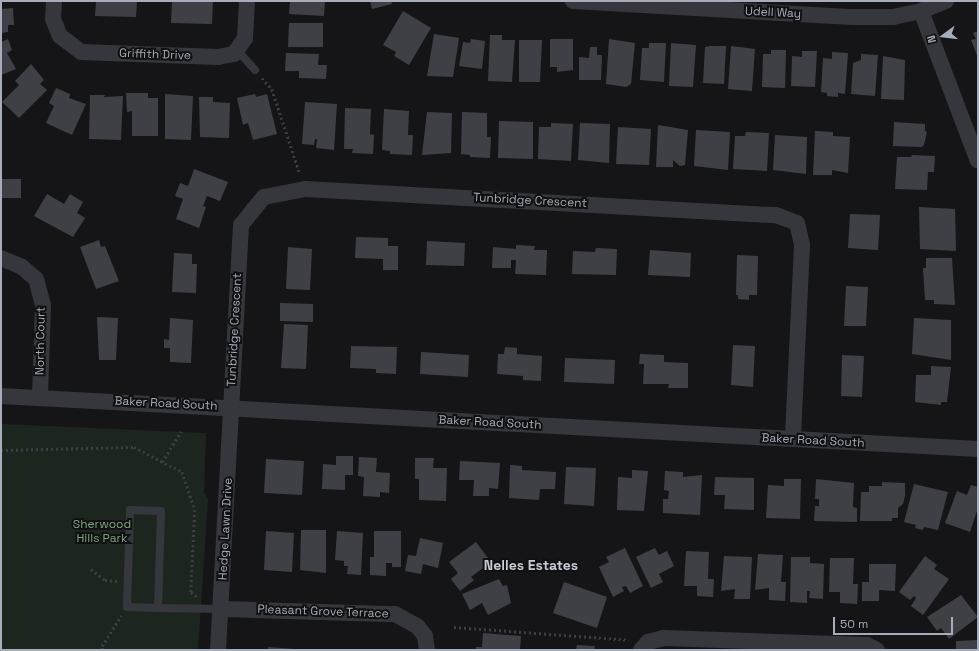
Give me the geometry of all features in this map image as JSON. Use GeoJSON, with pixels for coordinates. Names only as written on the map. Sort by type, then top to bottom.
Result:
{"type":"FeatureCollection","features":[{"type":"Feature","properties":{"kind":"street","name":"Griffith Drive"},"geometry":{"type":"LineString","coordinates":[[54,1],[53,19],[60,36],[81,52],[218,57],[234,54],[237,50]]}},
{"type":"Feature","properties":{"kind":"street"},"geometry":{"type":"LineString","coordinates":[[237,50],[245,38],[247,1]]}},
{"type":"Feature","properties":{"kind":"street","name":"Udell Way"},"geometry":{"type":"LineString","coordinates":[[573,1],[854,18],[893,17],[921,11],[946,1]]}},
{"type":"Feature","properties":{"kind":"street"},"geometry":{"type":"LineString","coordinates":[[921,11],[978,161]]}},
{"type":"Feature","properties":{"kind":"street","name":"Tunbridge Crescent"},"geometry":{"type":"LineString","coordinates":[[231,408],[241,225],[264,197],[305,189],[776,215],[797,223],[802,245],[793,440]]}},
{"type":"Feature","properties":{"kind":"street","name":"North Court"},"geometry":{"type":"LineString","coordinates":[[1,258],[22,267],[36,279],[43,305],[40,397]]}},
{"type":"Feature","properties":{"kind":"street","name":"Baker Road South"},"geometry":{"type":"LineString","coordinates":[[1,396],[978,450]]}},
{"type":"Feature","properties":{"kind":"street","name":"Hedge Lawn Drive"},"geometry":{"type":"LineString","coordinates":[[218,650],[222,609],[231,408]]}},
{"type":"Feature","properties":{"kind":"street","name":"Pleasant Grove Terrace"},"geometry":{"type":"LineString","coordinates":[[222,609],[395,614],[418,627],[425,636],[427,650]]}},
{"type":"Feature","properties":{"kind":"street"},"geometry":{"type":"LineString","coordinates":[[645,646],[664,638],[867,645],[877,650]]}},
{"type":"Feature","properties":{"kind":"lane"},"geometry":{"type":"LineString","coordinates":[[237,50],[255,70]]}},
{"type":"Feature","properties":{"kind":"lane"},"geometry":{"type":"LineString","coordinates":[[158,608],[161,511],[130,510],[127,607],[158,608],[222,609]]}},
{"type":"Feature","properties":{"kind":"path"},"geometry":{"type":"LineString","coordinates":[[255,70],[272,89],[305,189]]}},
{"type":"Feature","properties":{"kind":"path"},"geometry":{"type":"LineString","coordinates":[[162,462],[181,431]]}},
{"type":"Feature","properties":{"kind":"path"},"geometry":{"type":"LineString","coordinates":[[1,450],[134,447],[182,472],[195,510],[191,592],[203,600]]}},
{"type":"Feature","properties":{"kind":"path"},"geometry":{"type":"LineString","coordinates":[[91,569],[105,580],[128,582]]}},
{"type":"Feature","properties":{"kind":"path"},"geometry":{"type":"LineString","coordinates":[[102,650],[102,646],[127,607]]}},
{"type":"Feature","properties":{"kind":"path"},"geometry":{"type":"LineString","coordinates":[[454,627],[645,646]]}},
{"type":"Feature","properties":{"kind":"green space","name":"Sherwood Hills Park"},"geometry":{"type":"Polygon","coordinates":[[[1,424],[206,433],[204,492],[208,499],[198,650],[1,650],[1,424]]]}},
{"type":"Feature","properties":{"kind":"building"},"geometry":{"type":"Polygon","coordinates":[[[96,1],[137,1],[136,17],[95,16],[96,1]]]}},
{"type":"Feature","properties":{"kind":"building"},"geometry":{"type":"Polygon","coordinates":[[[172,1],[213,1],[212,24],[171,23],[172,1]]]}},
{"type":"Feature","properties":{"kind":"building"},"geometry":{"type":"Polygon","coordinates":[[[290,1],[325,1],[324,16],[289,14],[290,1]]]}},
{"type":"Feature","properties":{"kind":"building"},"geometry":{"type":"Polygon","coordinates":[[[370,1],[391,1],[392,4],[372,9],[370,1]]]}},
{"type":"Feature","properties":{"kind":"building"},"geometry":{"type":"Polygon","coordinates":[[[13,8],[14,25],[8,25],[8,32],[1,33],[1,9],[13,8]]]}},
{"type":"Feature","properties":{"kind":"building"},"geometry":{"type":"Polygon","coordinates":[[[403,11],[431,28],[409,65],[394,56],[396,52],[383,45],[403,11]]]}},
{"type":"Feature","properties":{"kind":"building"},"geometry":{"type":"Polygon","coordinates":[[[289,23],[323,23],[323,47],[288,47],[289,23]]]}},
{"type":"Feature","properties":{"kind":"building"},"geometry":{"type":"Polygon","coordinates":[[[978,31],[978,58],[971,40],[976,39],[973,33],[978,31]]]}},
{"type":"Feature","properties":{"kind":"building"},"geometry":{"type":"Polygon","coordinates":[[[434,34],[459,38],[453,77],[427,76],[434,34]]]}},
{"type":"Feature","properties":{"kind":"building"},"geometry":{"type":"Polygon","coordinates":[[[490,35],[502,35],[502,40],[515,40],[512,82],[488,81],[490,35]]]}},
{"type":"Feature","properties":{"kind":"building"},"geometry":{"type":"Polygon","coordinates":[[[8,39],[12,50],[7,53],[16,69],[1,75],[1,42],[8,39]]]}},
{"type":"Feature","properties":{"kind":"building"},"geometry":{"type":"Polygon","coordinates":[[[471,39],[485,41],[482,69],[459,66],[463,42],[470,43],[471,39]]]}},
{"type":"Feature","properties":{"kind":"building"},"geometry":{"type":"Polygon","coordinates":[[[550,39],[573,39],[573,70],[557,72],[557,67],[550,67],[550,39]]]}},
{"type":"Feature","properties":{"kind":"building"},"geometry":{"type":"Polygon","coordinates":[[[609,39],[635,43],[631,84],[626,87],[606,84],[609,39]]]}},
{"type":"Feature","properties":{"kind":"building"},"geometry":{"type":"Polygon","coordinates":[[[519,40],[542,40],[540,82],[519,82],[519,40]]]}},
{"type":"Feature","properties":{"kind":"building"},"geometry":{"type":"Polygon","coordinates":[[[649,43],[666,43],[664,82],[640,80],[642,48],[649,48],[649,43]]]}},
{"type":"Feature","properties":{"kind":"building"},"geometry":{"type":"Polygon","coordinates":[[[671,43],[696,45],[693,87],[669,86],[671,43]]]}},
{"type":"Feature","properties":{"kind":"building"},"geometry":{"type":"Polygon","coordinates":[[[726,46],[724,84],[703,83],[705,47],[726,46]]]}},
{"type":"Feature","properties":{"kind":"building"},"geometry":{"type":"Polygon","coordinates":[[[731,46],[755,49],[752,91],[728,89],[731,46]]]}},
{"type":"Feature","properties":{"kind":"building"},"geometry":{"type":"Polygon","coordinates":[[[590,47],[597,47],[597,55],[602,55],[601,80],[579,80],[579,57],[589,58],[590,47]]]}},
{"type":"Feature","properties":{"kind":"building"},"geometry":{"type":"Polygon","coordinates":[[[771,50],[786,50],[785,88],[762,87],[763,54],[771,54],[771,50]]]}},
{"type":"Feature","properties":{"kind":"building"},"geometry":{"type":"Polygon","coordinates":[[[802,51],[817,51],[815,87],[791,86],[792,56],[802,57],[802,51]]]}},
{"type":"Feature","properties":{"kind":"building"},"geometry":{"type":"Polygon","coordinates":[[[832,52],[848,53],[845,94],[838,93],[838,97],[827,96],[827,93],[821,92],[823,58],[832,59],[832,52]]]}},
{"type":"Feature","properties":{"kind":"building"},"geometry":{"type":"Polygon","coordinates":[[[286,53],[319,54],[318,65],[327,65],[326,79],[299,78],[299,71],[285,71],[286,53]]]}},
{"type":"Feature","properties":{"kind":"building"},"geometry":{"type":"Polygon","coordinates":[[[861,54],[878,55],[875,96],[851,94],[853,63],[861,60],[861,54]]]}},
{"type":"Feature","properties":{"kind":"building"},"geometry":{"type":"Polygon","coordinates":[[[883,56],[905,60],[904,100],[881,99],[883,56]]]}},
{"type":"Feature","properties":{"kind":"building"},"geometry":{"type":"Polygon","coordinates":[[[31,64],[44,80],[40,84],[47,90],[19,118],[2,102],[19,85],[15,81],[31,64]]]}},
{"type":"Feature","properties":{"kind":"building"},"geometry":{"type":"Polygon","coordinates":[[[56,88],[70,94],[69,98],[86,104],[72,135],[46,123],[54,106],[49,103],[56,88]]]}},
{"type":"Feature","properties":{"kind":"building"},"geometry":{"type":"Polygon","coordinates":[[[126,93],[148,93],[148,98],[158,98],[158,136],[132,136],[132,111],[127,112],[126,93]]]}},
{"type":"Feature","properties":{"kind":"building"},"geometry":{"type":"Polygon","coordinates":[[[165,94],[193,96],[191,140],[165,139],[165,94]]]}},
{"type":"Feature","properties":{"kind":"building"},"geometry":{"type":"Polygon","coordinates":[[[255,94],[256,97],[267,94],[277,134],[253,140],[248,123],[243,125],[237,98],[255,94]]]}},
{"type":"Feature","properties":{"kind":"building"},"geometry":{"type":"Polygon","coordinates":[[[90,95],[105,95],[104,97],[123,96],[121,140],[89,139],[90,95]]]}},
{"type":"Feature","properties":{"kind":"building"},"geometry":{"type":"Polygon","coordinates":[[[199,97],[213,97],[213,102],[230,103],[229,138],[200,137],[199,97]]]}},
{"type":"Feature","properties":{"kind":"building"},"geometry":{"type":"Polygon","coordinates":[[[305,102],[337,104],[334,150],[316,148],[317,139],[315,139],[314,145],[302,144],[305,102]]]}},
{"type":"Feature","properties":{"kind":"building"},"geometry":{"type":"Polygon","coordinates":[[[345,108],[371,109],[370,134],[374,135],[373,154],[352,153],[353,149],[344,149],[345,108]]]}},
{"type":"Feature","properties":{"kind":"building"},"geometry":{"type":"Polygon","coordinates":[[[384,109],[409,111],[408,135],[413,135],[412,155],[390,154],[390,151],[382,150],[384,109]]]}},
{"type":"Feature","properties":{"kind":"building"},"geometry":{"type":"Polygon","coordinates":[[[427,112],[452,113],[451,153],[422,155],[427,112]]]}},
{"type":"Feature","properties":{"kind":"building"},"geometry":{"type":"Polygon","coordinates":[[[462,112],[487,113],[487,137],[491,137],[490,158],[470,157],[470,155],[461,154],[462,112]]]}},
{"type":"Feature","properties":{"kind":"building"},"geometry":{"type":"Polygon","coordinates":[[[499,121],[533,122],[533,159],[498,158],[499,121]]]}},
{"type":"Feature","properties":{"kind":"building"},"geometry":{"type":"Polygon","coordinates":[[[894,122],[925,124],[925,131],[927,132],[924,145],[922,147],[893,146],[894,122]]]}},
{"type":"Feature","properties":{"kind":"building"},"geometry":{"type":"Polygon","coordinates":[[[551,123],[573,124],[571,161],[538,159],[539,127],[551,127],[551,123]]]}},
{"type":"Feature","properties":{"kind":"building"},"geometry":{"type":"Polygon","coordinates":[[[580,123],[610,124],[609,163],[578,160],[580,123]]]}},
{"type":"Feature","properties":{"kind":"building"},"geometry":{"type":"Polygon","coordinates":[[[658,125],[688,130],[685,165],[680,166],[673,160],[673,167],[656,167],[658,125]]]}},
{"type":"Feature","properties":{"kind":"building"},"geometry":{"type":"Polygon","coordinates":[[[618,127],[651,129],[649,165],[616,164],[618,127]]]}},
{"type":"Feature","properties":{"kind":"building"},"geometry":{"type":"Polygon","coordinates":[[[696,130],[730,132],[728,170],[694,166],[696,130]]]}},
{"type":"Feature","properties":{"kind":"building"},"geometry":{"type":"Polygon","coordinates":[[[815,131],[833,132],[833,136],[850,137],[848,173],[832,170],[832,175],[813,175],[815,131]]]}},
{"type":"Feature","properties":{"kind":"building"},"geometry":{"type":"Polygon","coordinates":[[[746,132],[769,133],[767,171],[733,169],[735,136],[745,136],[746,132]]]}},
{"type":"Feature","properties":{"kind":"building"},"geometry":{"type":"Polygon","coordinates":[[[775,135],[807,137],[806,174],[773,170],[775,135]]]}},
{"type":"Feature","properties":{"kind":"building"},"geometry":{"type":"Polygon","coordinates":[[[912,155],[935,156],[934,172],[928,172],[927,190],[895,189],[897,157],[911,157],[912,155]]]}},
{"type":"Feature","properties":{"kind":"building"},"geometry":{"type":"Polygon","coordinates":[[[194,169],[228,182],[220,201],[207,196],[203,206],[206,207],[199,228],[176,219],[183,199],[175,196],[180,183],[188,186],[194,169]]]}},
{"type":"Feature","properties":{"kind":"building"},"geometry":{"type":"Polygon","coordinates":[[[2,179],[21,179],[21,198],[1,198],[2,179]]]}},
{"type":"Feature","properties":{"kind":"building"},"geometry":{"type":"Polygon","coordinates":[[[47,194],[64,204],[70,194],[83,202],[77,213],[85,218],[73,237],[34,216],[47,194]]]}},
{"type":"Feature","properties":{"kind":"building"},"geometry":{"type":"Polygon","coordinates":[[[919,207],[955,209],[956,251],[920,249],[919,207]]]}},
{"type":"Feature","properties":{"kind":"building"},"geometry":{"type":"Polygon","coordinates":[[[850,214],[880,215],[878,250],[848,248],[850,214]]]}},
{"type":"Feature","properties":{"kind":"building"},"geometry":{"type":"Polygon","coordinates":[[[356,237],[388,238],[388,246],[398,246],[398,270],[383,270],[383,259],[355,258],[356,237]]]}},
{"type":"Feature","properties":{"kind":"building"},"geometry":{"type":"Polygon","coordinates":[[[99,240],[101,247],[105,246],[119,281],[96,289],[80,247],[99,240]]]}},
{"type":"Feature","properties":{"kind":"building"},"geometry":{"type":"Polygon","coordinates":[[[427,241],[465,243],[464,266],[426,265],[427,241]]]}},
{"type":"Feature","properties":{"kind":"building"},"geometry":{"type":"Polygon","coordinates":[[[516,245],[535,246],[534,250],[547,250],[546,275],[515,274],[516,260],[511,260],[511,268],[492,268],[493,247],[516,249],[516,245]]]}},
{"type":"Feature","properties":{"kind":"building"},"geometry":{"type":"Polygon","coordinates":[[[288,247],[312,249],[310,290],[286,289],[288,247]]]}},
{"type":"Feature","properties":{"kind":"building"},"geometry":{"type":"Polygon","coordinates":[[[596,248],[617,249],[616,275],[572,274],[573,251],[595,252],[596,248]]]}},
{"type":"Feature","properties":{"kind":"building"},"geometry":{"type":"Polygon","coordinates":[[[650,250],[691,253],[690,277],[648,275],[650,250]]]}},
{"type":"Feature","properties":{"kind":"building"},"geometry":{"type":"Polygon","coordinates":[[[174,253],[192,254],[192,264],[197,264],[196,293],[172,292],[174,253]]]}},
{"type":"Feature","properties":{"kind":"building"},"geometry":{"type":"Polygon","coordinates":[[[737,255],[758,256],[757,295],[749,295],[749,300],[738,299],[738,295],[736,295],[737,255]]]}},
{"type":"Feature","properties":{"kind":"building"},"geometry":{"type":"Polygon","coordinates":[[[926,258],[952,258],[955,305],[934,304],[934,300],[925,300],[923,268],[926,268],[926,258]]]}},
{"type":"Feature","properties":{"kind":"building"},"geometry":{"type":"Polygon","coordinates":[[[846,286],[868,287],[866,326],[844,326],[846,286]]]}},
{"type":"Feature","properties":{"kind":"building"},"geometry":{"type":"Polygon","coordinates":[[[280,303],[313,304],[313,322],[280,321],[280,303]]]}},
{"type":"Feature","properties":{"kind":"building"},"geometry":{"type":"Polygon","coordinates":[[[97,317],[118,318],[116,360],[99,360],[97,317]]]}},
{"type":"Feature","properties":{"kind":"building"},"geometry":{"type":"Polygon","coordinates":[[[170,318],[193,320],[191,363],[170,362],[170,348],[164,348],[164,339],[169,340],[170,318]]]}},
{"type":"Feature","properties":{"kind":"building"},"geometry":{"type":"Polygon","coordinates":[[[914,318],[951,320],[951,360],[912,354],[914,318]]]}},
{"type":"Feature","properties":{"kind":"building"},"geometry":{"type":"Polygon","coordinates":[[[284,324],[308,325],[306,369],[281,368],[284,324]]]}},
{"type":"Feature","properties":{"kind":"building"},"geometry":{"type":"Polygon","coordinates":[[[733,345],[755,346],[753,387],[731,385],[733,345]]]}},
{"type":"Feature","properties":{"kind":"building"},"geometry":{"type":"Polygon","coordinates":[[[351,346],[397,347],[396,374],[376,373],[376,369],[350,368],[351,346]]]}},
{"type":"Feature","properties":{"kind":"building"},"geometry":{"type":"Polygon","coordinates":[[[505,347],[517,348],[517,354],[542,356],[541,381],[523,380],[523,376],[497,374],[498,354],[504,354],[505,347]]]}},
{"type":"Feature","properties":{"kind":"building"},"geometry":{"type":"Polygon","coordinates":[[[421,352],[469,355],[468,377],[420,374],[421,352]]]}},
{"type":"Feature","properties":{"kind":"building"},"geometry":{"type":"Polygon","coordinates":[[[640,354],[664,355],[664,362],[688,363],[688,388],[668,388],[669,384],[643,384],[644,364],[639,364],[640,354]]]}},
{"type":"Feature","properties":{"kind":"building"},"geometry":{"type":"Polygon","coordinates":[[[842,355],[864,356],[862,397],[841,396],[842,355]]]}},
{"type":"Feature","properties":{"kind":"building"},"geometry":{"type":"Polygon","coordinates":[[[565,358],[615,360],[614,384],[564,382],[565,358]]]}},
{"type":"Feature","properties":{"kind":"building"},"geometry":{"type":"Polygon","coordinates":[[[931,366],[951,367],[947,402],[941,402],[941,405],[915,402],[916,375],[931,375],[931,366]]]}},
{"type":"Feature","properties":{"kind":"building"},"geometry":{"type":"Polygon","coordinates":[[[336,456],[353,456],[353,475],[345,475],[345,490],[322,489],[323,464],[336,465],[336,456]]]}},
{"type":"Feature","properties":{"kind":"building"},"geometry":{"type":"Polygon","coordinates":[[[359,457],[377,458],[376,472],[390,473],[389,493],[380,492],[380,497],[363,496],[364,477],[358,476],[359,457]]]}},
{"type":"Feature","properties":{"kind":"building"},"geometry":{"type":"Polygon","coordinates":[[[415,458],[434,458],[433,468],[447,468],[446,501],[419,500],[419,479],[415,479],[415,458]]]}},
{"type":"Feature","properties":{"kind":"building"},"geometry":{"type":"Polygon","coordinates":[[[266,459],[304,461],[302,495],[264,493],[266,459]]]}},
{"type":"Feature","properties":{"kind":"building"},"geometry":{"type":"Polygon","coordinates":[[[460,461],[500,463],[498,489],[489,488],[489,496],[473,496],[474,480],[459,480],[460,461]]]}},
{"type":"Feature","properties":{"kind":"building"},"geometry":{"type":"Polygon","coordinates":[[[510,465],[522,466],[522,470],[556,472],[555,489],[540,489],[539,500],[509,498],[510,465]]]}},
{"type":"Feature","properties":{"kind":"building"},"geometry":{"type":"Polygon","coordinates":[[[566,467],[596,468],[594,506],[564,504],[566,467]]]}},
{"type":"Feature","properties":{"kind":"building"},"geometry":{"type":"Polygon","coordinates":[[[632,470],[648,471],[644,511],[617,510],[618,477],[632,478],[632,470]]]}},
{"type":"Feature","properties":{"kind":"building"},"geometry":{"type":"Polygon","coordinates":[[[665,471],[683,472],[683,477],[702,475],[700,515],[663,513],[663,499],[668,499],[669,491],[664,490],[665,471]]]}},
{"type":"Feature","properties":{"kind":"building"},"geometry":{"type":"Polygon","coordinates":[[[715,477],[754,478],[754,510],[724,509],[725,495],[714,495],[715,477]]]}},
{"type":"Feature","properties":{"kind":"building"},"geometry":{"type":"Polygon","coordinates":[[[784,479],[801,479],[800,519],[766,518],[768,485],[784,486],[784,479]]]}},
{"type":"Feature","properties":{"kind":"building"},"geometry":{"type":"Polygon","coordinates":[[[816,479],[854,483],[853,507],[857,508],[857,522],[814,521],[815,506],[819,506],[819,499],[815,499],[816,479]]]}},
{"type":"Feature","properties":{"kind":"building"},"geometry":{"type":"Polygon","coordinates":[[[882,482],[905,483],[905,496],[903,504],[898,508],[898,518],[892,518],[892,521],[860,521],[861,492],[869,492],[869,486],[882,486],[882,482]]]}},
{"type":"Feature","properties":{"kind":"building"},"geometry":{"type":"Polygon","coordinates":[[[914,484],[948,492],[938,530],[924,527],[923,530],[915,528],[916,525],[904,522],[914,484]]]}},
{"type":"Feature","properties":{"kind":"building"},"geometry":{"type":"Polygon","coordinates":[[[971,485],[978,487],[978,508],[970,532],[945,523],[957,491],[967,495],[971,485]]]}},
{"type":"Feature","properties":{"kind":"building"},"geometry":{"type":"Polygon","coordinates":[[[301,530],[326,530],[326,573],[300,570],[301,530]]]}},
{"type":"Feature","properties":{"kind":"building"},"geometry":{"type":"Polygon","coordinates":[[[266,531],[294,533],[292,572],[264,570],[266,531]]]}},
{"type":"Feature","properties":{"kind":"building"},"geometry":{"type":"Polygon","coordinates":[[[337,531],[363,533],[361,575],[347,574],[348,566],[344,566],[344,561],[335,560],[337,531]]]}},
{"type":"Feature","properties":{"kind":"building"},"geometry":{"type":"Polygon","coordinates":[[[374,531],[401,531],[401,567],[392,567],[392,563],[386,563],[386,576],[370,575],[370,557],[374,557],[374,531]]]}},
{"type":"Feature","properties":{"kind":"building"},"geometry":{"type":"Polygon","coordinates":[[[420,538],[443,543],[438,568],[423,564],[421,574],[405,571],[408,555],[416,556],[420,538]]]}},
{"type":"Feature","properties":{"kind":"building"},"geometry":{"type":"Polygon","coordinates":[[[476,542],[491,562],[471,577],[474,580],[460,591],[451,579],[458,573],[449,562],[476,542]]]}},
{"type":"Feature","properties":{"kind":"building"},"geometry":{"type":"Polygon","coordinates":[[[625,548],[643,586],[630,593],[626,586],[622,587],[624,591],[613,597],[599,567],[609,562],[606,557],[625,548]]]}},
{"type":"Feature","properties":{"kind":"building"},"geometry":{"type":"Polygon","coordinates":[[[655,548],[659,555],[667,551],[674,566],[659,574],[663,582],[651,588],[636,557],[655,548]]]}},
{"type":"Feature","properties":{"kind":"building"},"geometry":{"type":"Polygon","coordinates":[[[686,551],[709,552],[708,579],[714,579],[713,597],[697,596],[697,586],[684,586],[686,551]]]}},
{"type":"Feature","properties":{"kind":"building"},"geometry":{"type":"Polygon","coordinates":[[[758,554],[783,555],[781,582],[786,582],[785,601],[769,600],[769,588],[755,590],[758,554]]]}},
{"type":"Feature","properties":{"kind":"building"},"geometry":{"type":"Polygon","coordinates":[[[724,556],[752,557],[750,599],[734,599],[735,589],[721,591],[724,556]]]}},
{"type":"Feature","properties":{"kind":"building"},"geometry":{"type":"Polygon","coordinates":[[[925,556],[937,565],[934,569],[949,579],[923,615],[911,606],[916,598],[914,596],[910,600],[899,592],[925,556]]]}},
{"type":"Feature","properties":{"kind":"building"},"geometry":{"type":"Polygon","coordinates":[[[791,557],[810,557],[810,563],[824,564],[823,599],[809,598],[810,591],[807,591],[807,603],[790,602],[791,557]]]}},
{"type":"Feature","properties":{"kind":"building"},"geometry":{"type":"Polygon","coordinates":[[[830,558],[854,558],[853,584],[858,584],[857,604],[840,603],[840,592],[829,592],[830,558]]]}},
{"type":"Feature","properties":{"kind":"building"},"geometry":{"type":"Polygon","coordinates":[[[869,564],[896,564],[895,591],[879,590],[879,601],[862,601],[862,582],[869,582],[869,564]]]}},
{"type":"Feature","properties":{"kind":"building"},"geometry":{"type":"Polygon","coordinates":[[[499,579],[503,586],[507,585],[511,603],[488,615],[482,603],[470,610],[462,594],[499,579]]]}},
{"type":"Feature","properties":{"kind":"building"},"geometry":{"type":"Polygon","coordinates":[[[564,582],[607,597],[597,628],[553,613],[564,582]]]}},
{"type":"Feature","properties":{"kind":"building"},"geometry":{"type":"Polygon","coordinates":[[[961,595],[978,617],[949,639],[941,628],[937,631],[927,617],[961,595]]]}},
{"type":"Feature","properties":{"kind":"building"},"geometry":{"type":"Polygon","coordinates":[[[483,633],[521,636],[520,650],[476,650],[476,647],[482,647],[483,633]]]}},
{"type":"Feature","properties":{"kind":"building"},"geometry":{"type":"Polygon","coordinates":[[[978,640],[978,650],[956,650],[956,641],[978,640]]]}},
{"type":"Feature","properties":{"kind":"building"},"geometry":{"type":"Polygon","coordinates":[[[577,645],[595,646],[594,650],[576,650],[577,645]]]}},
{"type":"Feature","properties":{"kind":"building"},"geometry":{"type":"Polygon","coordinates":[[[268,647],[295,649],[295,650],[268,650],[268,647]]]}},
{"type":"Feature","properties":{"kind":"district","name":"Nelles Estates"},"geometry":{"type":"Point","coordinates":[531,565]}}]}
